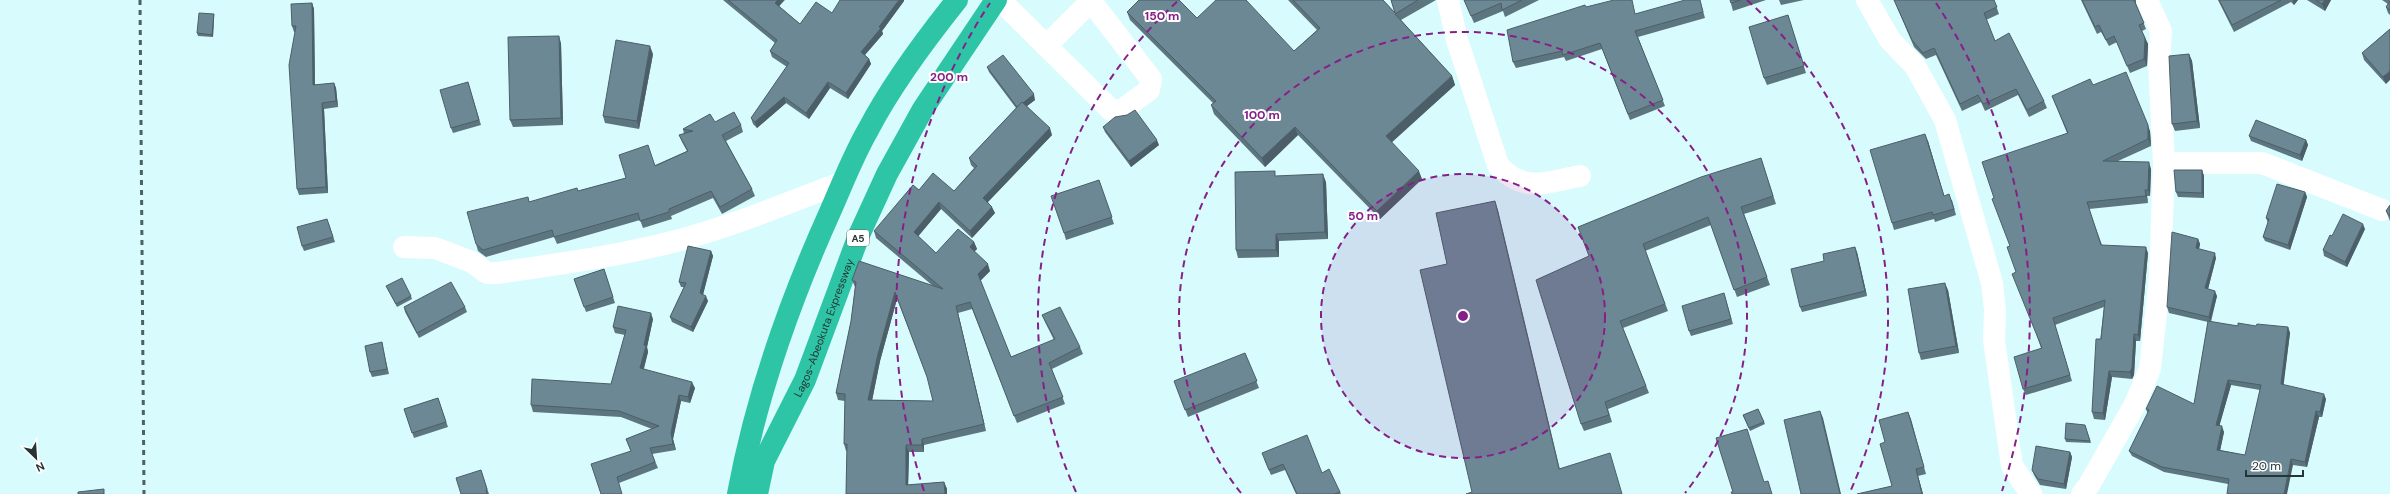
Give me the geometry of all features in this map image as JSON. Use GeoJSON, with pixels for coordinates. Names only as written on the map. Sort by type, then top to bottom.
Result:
{"type":"FeatureCollection","features":[{"type":"Feature","properties":{"kind":"highway"},"geometry":{"type":"LineString","coordinates":[[738,494],[745,458],[763,388],[786,319],[811,254],[872,123],[901,77],[957,0]]}},
{"type":"Feature","properties":{"kind":"highway","name":"Lagos-Abeokuta Expressway"},"geometry":{"type":"LineString","coordinates":[[757,494],[764,461],[805,380],[843,276],[887,174],[923,109],[996,0]]}},
{"type":"Feature","properties":{"kind":"street"},"geometry":{"type":"LineString","coordinates":[[1000,0],[1046,46],[1111,110],[1122,110],[1149,90],[1151,79],[1090,1],[1046,46]]}},
{"type":"Feature","properties":{"kind":"street"},"geometry":{"type":"LineString","coordinates":[[1448,0],[1457,40],[1498,165],[1510,178],[1531,184],[1580,176]]}},
{"type":"Feature","properties":{"kind":"street"},"geometry":{"type":"LineString","coordinates":[[1867,0],[1890,40],[1915,66],[1945,120],[1992,283],[1995,310],[1994,340],[2012,466],[2031,494]]}},
{"type":"Feature","properties":{"kind":"street"},"geometry":{"type":"LineString","coordinates":[[2082,494],[2089,485],[2134,406],[2150,369],[2160,276],[2164,163],[2159,62],[2161,31],[2147,0]]}},
{"type":"Feature","properties":{"kind":"street"},"geometry":{"type":"LineString","coordinates":[[2164,163],[2262,163],[2382,210]]}},
{"type":"Feature","properties":{"kind":"street"},"geometry":{"type":"LineString","coordinates":[[404,247],[434,248],[472,262],[487,272],[505,272],[604,257],[680,240],[759,214],[844,182]]}},
{"type":"Feature","properties":{"kind":"building"},"geometry":{"type":"Polygon","coordinates":[[[728,0],[778,0],[775,3],[800,24],[816,2],[832,13],[840,0],[899,0],[879,27],[881,28],[861,52],[869,59],[846,93],[828,82],[806,113],[784,97],[755,122],[751,118],[789,63],[770,51],[777,40],[728,0]]]}},
{"type":"Feature","properties":{"kind":"building"},"geometry":{"type":"Polygon","coordinates":[[[1139,0],[1179,0],[1197,18],[1216,0],[1246,0],[1294,51],[1320,28],[1293,0],[1383,0],[1395,13],[1391,0],[1418,0],[1395,14],[1452,76],[1386,136],[1419,171],[1377,211],[1295,127],[1262,158],[1211,105],[1216,101],[1127,12],[1139,0]]]}},
{"type":"Feature","properties":{"kind":"building"},"geometry":{"type":"Polygon","coordinates":[[[1464,0],[1522,0],[1502,10],[1501,3],[1471,16],[1464,0]]]}},
{"type":"Feature","properties":{"kind":"building"},"geometry":{"type":"Polygon","coordinates":[[[1614,0],[1632,0],[1635,14],[1685,0],[1700,0],[1703,12],[1635,31],[1663,100],[1628,114],[1600,43],[1563,55],[1562,51],[1513,62],[1507,30],[1585,5],[1586,7],[1614,0]]]}},
{"type":"Feature","properties":{"kind":"building"},"geometry":{"type":"Polygon","coordinates":[[[1730,0],[1740,0],[1731,3],[1730,0]]]}},
{"type":"Feature","properties":{"kind":"building"},"geometry":{"type":"Polygon","coordinates":[[[1894,0],[1994,0],[1997,7],[1984,13],[1995,41],[2009,33],[2044,101],[2027,110],[2016,89],[1983,104],[1978,95],[1960,104],[1934,48],[1923,53],[1912,40],[1894,0]]]}},
{"type":"Feature","properties":{"kind":"building"},"geometry":{"type":"Polygon","coordinates":[[[2082,0],[2134,0],[2144,23],[2139,25],[2145,38],[2144,59],[2127,66],[2114,36],[2106,40],[2099,25],[2095,27],[2082,0]]]}},
{"type":"Feature","properties":{"kind":"building"},"geometry":{"type":"Polygon","coordinates":[[[2219,0],[2281,0],[2232,25],[2219,0]]]}},
{"type":"Feature","properties":{"kind":"building"},"geometry":{"type":"Polygon","coordinates":[[[2316,0],[2325,0],[2322,4],[2316,0]]]}},
{"type":"Feature","properties":{"kind":"building"},"geometry":{"type":"Polygon","coordinates":[[[2390,1],[2390,10],[2386,7],[2390,1]]]}},
{"type":"Feature","properties":{"kind":"building"},"geometry":{"type":"Polygon","coordinates":[[[312,3],[313,85],[334,83],[336,101],[322,103],[326,187],[297,189],[289,65],[296,26],[292,26],[291,4],[312,3]]]}},
{"type":"Feature","properties":{"kind":"building"},"geometry":{"type":"Polygon","coordinates":[[[199,13],[214,14],[212,35],[197,33],[199,13]]]}},
{"type":"Feature","properties":{"kind":"building"},"geometry":{"type":"Polygon","coordinates":[[[1788,15],[1804,66],[1764,78],[1749,27],[1788,15]]]}},
{"type":"Feature","properties":{"kind":"building"},"geometry":{"type":"Polygon","coordinates":[[[2390,29],[2390,71],[2383,77],[2362,53],[2390,29]]]}},
{"type":"Feature","properties":{"kind":"building"},"geometry":{"type":"Polygon","coordinates":[[[559,36],[561,118],[510,120],[508,37],[559,36]]]}},
{"type":"Feature","properties":{"kind":"building"},"geometry":{"type":"Polygon","coordinates":[[[616,40],[650,46],[637,121],[603,116],[616,40]]]}},
{"type":"Feature","properties":{"kind":"building"},"geometry":{"type":"Polygon","coordinates":[[[2189,54],[2197,121],[2172,124],[2169,56],[2189,54]]]}},
{"type":"Feature","properties":{"kind":"building"},"geometry":{"type":"Polygon","coordinates":[[[1003,55],[1034,94],[1017,107],[987,67],[1003,55]]]}},
{"type":"Feature","properties":{"kind":"building"},"geometry":{"type":"Polygon","coordinates":[[[2126,72],[2148,125],[2148,139],[2103,161],[2149,162],[2148,190],[2145,190],[2146,196],[2087,202],[2101,245],[2146,247],[2138,335],[2134,334],[2132,368],[2130,372],[2109,371],[2103,413],[2092,412],[2096,339],[2101,339],[2105,300],[2053,318],[2070,375],[2023,389],[2014,357],[2042,348],[2012,274],[2016,272],[2007,247],[2010,246],[1992,199],[1994,198],[1982,162],[2068,133],[2052,96],[2090,79],[2093,85],[2126,72]]]}},
{"type":"Feature","properties":{"kind":"building"},"geometry":{"type":"Polygon","coordinates":[[[468,82],[479,120],[451,128],[440,90],[468,82]]]}},
{"type":"Feature","properties":{"kind":"building"},"geometry":{"type":"Polygon","coordinates":[[[1022,102],[1050,128],[983,198],[992,207],[970,231],[939,202],[914,232],[936,253],[958,229],[974,242],[970,247],[988,264],[978,274],[1011,357],[1055,339],[1042,315],[1060,307],[1080,347],[1049,363],[1063,397],[1014,416],[970,302],[956,306],[984,424],[922,439],[922,445],[906,445],[906,485],[944,482],[945,494],[846,494],[847,444],[844,444],[845,394],[836,393],[851,321],[856,282],[852,280],[859,261],[943,289],[874,231],[913,185],[919,190],[933,173],[954,191],[977,166],[969,158],[1022,102]],[[895,292],[878,354],[868,400],[933,401],[927,377],[895,292]]]}},
{"type":"Feature","properties":{"kind":"building"},"geometry":{"type":"Polygon","coordinates":[[[1135,110],[1157,140],[1129,161],[1103,127],[1115,117],[1127,115],[1135,110]]]}},
{"type":"Feature","properties":{"kind":"building"},"geometry":{"type":"Polygon","coordinates":[[[734,112],[741,125],[722,135],[752,189],[720,207],[711,191],[669,209],[669,212],[640,221],[638,213],[554,237],[552,230],[483,250],[476,244],[467,212],[528,197],[529,202],[577,188],[578,191],[626,178],[619,155],[648,145],[655,166],[688,151],[679,135],[693,131],[683,129],[710,114],[715,122],[734,112]]]}},
{"type":"Feature","properties":{"kind":"building"},"geometry":{"type":"Polygon","coordinates":[[[2256,120],[2306,140],[2300,155],[2249,136],[2256,120]]]}},
{"type":"Feature","properties":{"kind":"building"},"geometry":{"type":"Polygon","coordinates":[[[1925,134],[1944,196],[1949,194],[1954,209],[1933,215],[1932,212],[1892,223],[1870,150],[1925,134]]]}},
{"type":"Feature","properties":{"kind":"building"},"geometry":{"type":"Polygon","coordinates":[[[1761,158],[1773,196],[1741,207],[1767,277],[1734,290],[1708,217],[1643,244],[1665,304],[1620,321],[1646,386],[1605,402],[1609,415],[1581,424],[1536,280],[1589,256],[1578,227],[1701,177],[1761,158]]]}},
{"type":"Feature","properties":{"kind":"building"},"geometry":{"type":"Polygon","coordinates":[[[2174,170],[2202,170],[2202,193],[2176,192],[2174,170]]]}},
{"type":"Feature","properties":{"kind":"building"},"geometry":{"type":"Polygon","coordinates":[[[1275,171],[1275,176],[1323,174],[1325,232],[1276,234],[1276,250],[1236,250],[1235,172],[1275,171]]]}},
{"type":"Feature","properties":{"kind":"building"},"geometry":{"type":"Polygon","coordinates":[[[1099,180],[1112,217],[1064,233],[1051,196],[1099,180]]]}},
{"type":"Feature","properties":{"kind":"building"},"geometry":{"type":"Polygon","coordinates":[[[2277,184],[2305,192],[2288,245],[2263,237],[2269,219],[2266,218],[2277,184]]]}},
{"type":"Feature","properties":{"kind":"building"},"geometry":{"type":"Polygon","coordinates":[[[1495,201],[1559,469],[1610,453],[1622,494],[1466,494],[1472,492],[1420,270],[1447,264],[1436,213],[1495,201]]]}},
{"type":"Feature","properties":{"kind":"building"},"geometry":{"type":"Polygon","coordinates":[[[2390,205],[2390,216],[2386,211],[2390,205]]]}},
{"type":"Feature","properties":{"kind":"building"},"geometry":{"type":"Polygon","coordinates":[[[2343,214],[2363,224],[2345,262],[2323,250],[2343,214]]]}},
{"type":"Feature","properties":{"kind":"building"},"geometry":{"type":"Polygon","coordinates":[[[327,219],[333,237],[302,246],[297,227],[327,219]]]}},
{"type":"Feature","properties":{"kind":"building"},"geometry":{"type":"Polygon","coordinates":[[[2172,232],[2198,239],[2196,248],[2215,253],[2205,288],[2215,291],[2209,317],[2167,307],[2172,232]]]}},
{"type":"Feature","properties":{"kind":"building"},"geometry":{"type":"Polygon","coordinates":[[[688,246],[711,251],[700,293],[706,296],[691,327],[670,317],[686,283],[679,282],[688,246]]]}},
{"type":"Feature","properties":{"kind":"building"},"geometry":{"type":"Polygon","coordinates":[[[1855,247],[1865,291],[1800,307],[1791,269],[1824,261],[1823,254],[1855,247]]]}},
{"type":"Feature","properties":{"kind":"building"},"geometry":{"type":"Polygon","coordinates":[[[604,269],[613,297],[584,307],[574,279],[604,269]]]}},
{"type":"Feature","properties":{"kind":"building"},"geometry":{"type":"Polygon","coordinates":[[[402,278],[411,296],[396,304],[386,286],[402,278]]]}},
{"type":"Feature","properties":{"kind":"building"},"geometry":{"type":"Polygon","coordinates":[[[451,282],[465,307],[417,333],[404,307],[451,282]]]}},
{"type":"Feature","properties":{"kind":"building"},"geometry":{"type":"Polygon","coordinates":[[[1945,283],[1956,346],[1919,353],[1908,289],[1945,283]]]}},
{"type":"Feature","properties":{"kind":"building"},"geometry":{"type":"Polygon","coordinates":[[[1724,293],[1731,319],[1689,331],[1682,306],[1724,293]]]}},
{"type":"Feature","properties":{"kind":"building"},"geometry":{"type":"Polygon","coordinates":[[[618,306],[651,313],[644,345],[646,346],[640,368],[692,382],[688,397],[679,395],[671,433],[673,444],[650,448],[655,462],[617,477],[622,494],[601,494],[591,464],[631,451],[626,439],[659,426],[619,411],[531,405],[532,379],[611,384],[626,330],[613,327],[618,306]]]}},
{"type":"Feature","properties":{"kind":"building"},"geometry":{"type":"Polygon","coordinates":[[[2208,321],[2238,326],[2238,323],[2256,326],[2257,324],[2288,327],[2281,384],[2324,394],[2320,412],[2316,411],[2305,462],[2291,459],[2284,494],[2227,494],[2229,479],[2162,467],[2129,451],[2149,410],[2146,409],[2157,386],[2194,404],[2208,321]],[[2228,380],[2216,425],[2222,426],[2217,450],[2245,455],[2261,385],[2228,380]]]}},
{"type":"Feature","properties":{"kind":"building"},"geometry":{"type":"Polygon","coordinates":[[[382,342],[387,369],[370,372],[365,346],[382,342]]]}},
{"type":"Feature","properties":{"kind":"building"},"geometry":{"type":"Polygon","coordinates":[[[1245,353],[1257,381],[1185,410],[1174,381],[1245,353]]]}},
{"type":"Feature","properties":{"kind":"building"},"geometry":{"type":"Polygon","coordinates":[[[438,398],[446,422],[412,433],[404,409],[438,398]]]}},
{"type":"Feature","properties":{"kind":"building"},"geometry":{"type":"Polygon","coordinates":[[[1758,409],[1764,422],[1749,428],[1743,415],[1758,409]]]}},
{"type":"Feature","properties":{"kind":"building"},"geometry":{"type":"Polygon","coordinates":[[[1820,411],[1840,494],[1801,494],[1784,420],[1820,411]]]}},
{"type":"Feature","properties":{"kind":"building"},"geometry":{"type":"Polygon","coordinates":[[[1908,412],[1924,467],[1916,469],[1922,494],[1857,494],[1892,486],[1880,444],[1885,442],[1879,420],[1908,412]]]}},
{"type":"Feature","properties":{"kind":"building"},"geometry":{"type":"Polygon","coordinates":[[[2066,423],[2085,425],[2090,441],[2065,439],[2066,423]]]}},
{"type":"Feature","properties":{"kind":"building"},"geometry":{"type":"Polygon","coordinates":[[[1747,429],[1764,482],[1768,481],[1772,494],[1732,494],[1731,492],[1733,492],[1716,438],[1747,429]]]}},
{"type":"Feature","properties":{"kind":"building"},"geometry":{"type":"Polygon","coordinates":[[[1307,435],[1322,473],[1329,469],[1340,492],[1334,494],[1297,494],[1283,464],[1269,470],[1262,453],[1307,435]]]}},
{"type":"Feature","properties":{"kind":"building"},"geometry":{"type":"Polygon","coordinates":[[[2036,446],[2070,452],[2064,484],[2038,479],[2032,470],[2036,446]]]}},
{"type":"Feature","properties":{"kind":"building"},"geometry":{"type":"Polygon","coordinates":[[[481,470],[487,489],[487,494],[461,494],[456,478],[481,470]]]}},
{"type":"Feature","properties":{"kind":"building"},"geometry":{"type":"Polygon","coordinates":[[[104,489],[104,494],[78,494],[78,492],[104,489]]]}},
{"type":"Feature","properties":{"kind":"railway"},"geometry":{"type":"LineString","coordinates":[[140,0],[144,494]]}}]}
